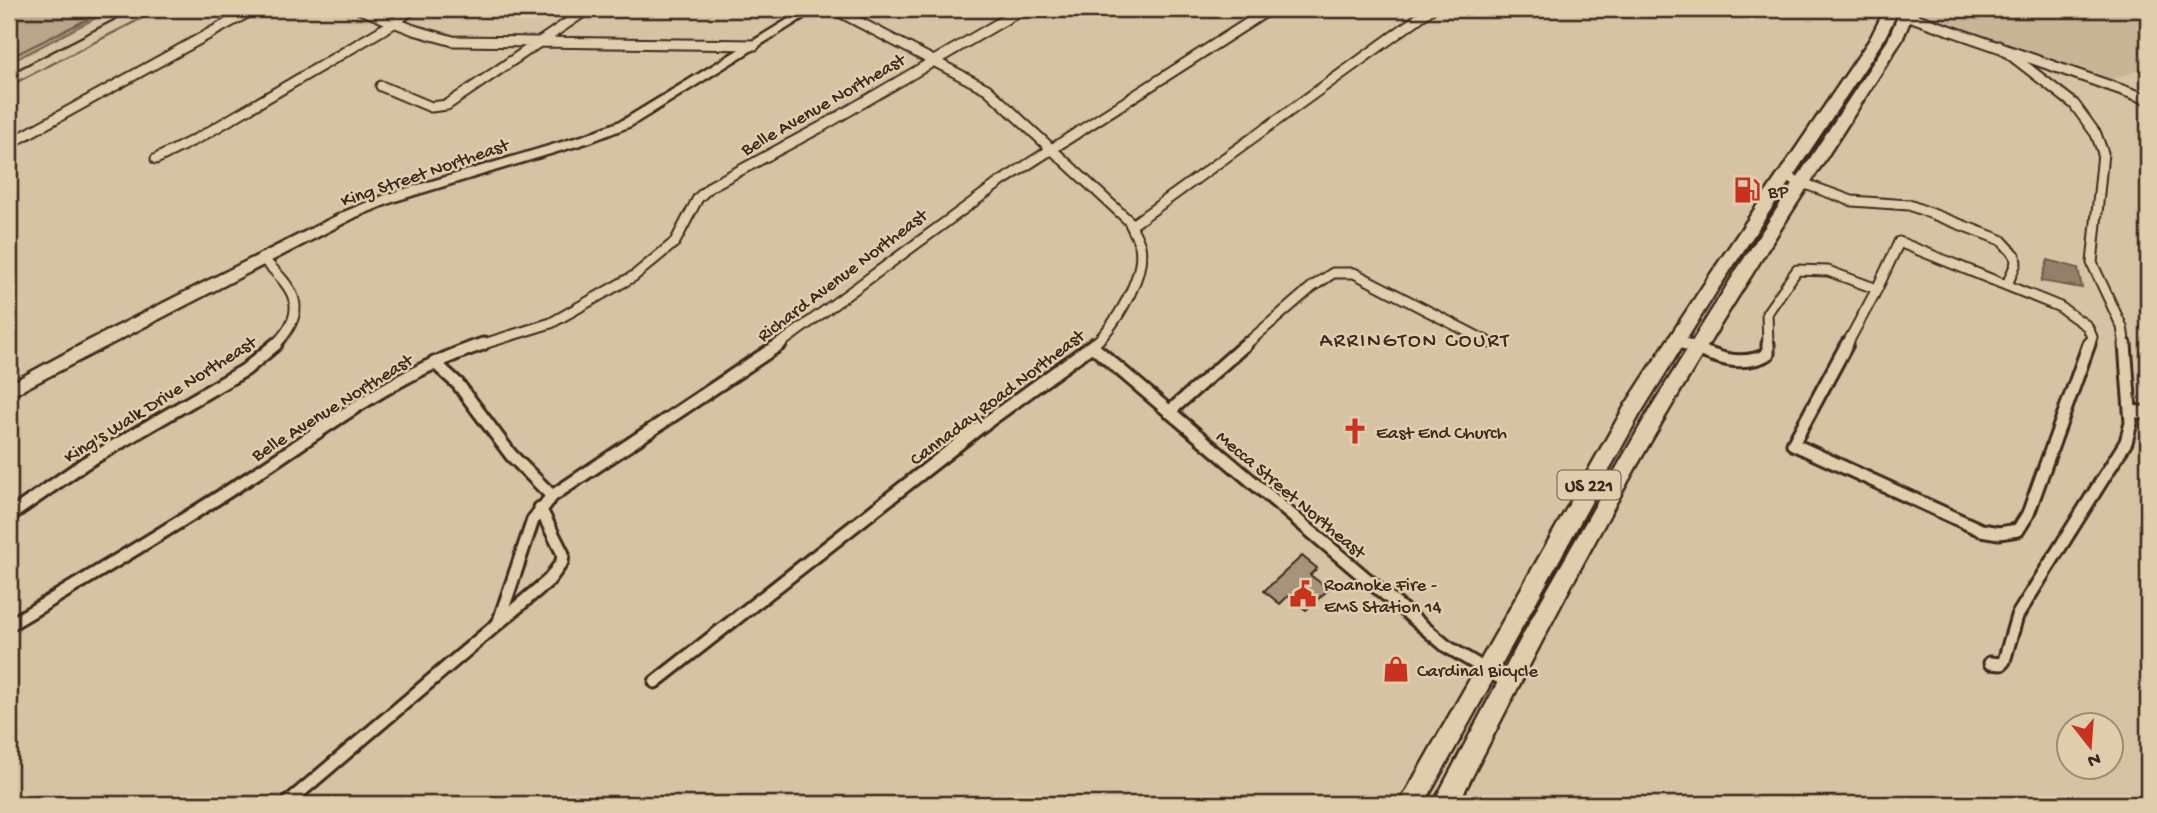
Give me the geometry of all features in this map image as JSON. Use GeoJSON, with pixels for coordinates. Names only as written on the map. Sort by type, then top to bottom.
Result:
{"type":"FeatureCollection","features":[{"type":"Feature","properties":{"kind":"highway","name":"US 221"},"geometry":{"type":"LineString","coordinates":[[1445,804],[1587,538],[1658,413],[1698,349],[1877,39],[1899,11]]}},
{"type":"Feature","properties":{"kind":"highway","name":"US 221"},"geometry":{"type":"LineString","coordinates":[[1411,804],[1584,493],[1675,341],[1794,180]]}},
{"type":"Feature","properties":{"kind":"street"},"geometry":{"type":"LineString","coordinates":[[9,144],[254,9]]}},
{"type":"Feature","properties":{"kind":"street"},"geometry":{"type":"LineString","coordinates":[[360,9],[453,41],[755,45]]}},
{"type":"Feature","properties":{"kind":"street"},"geometry":{"type":"LineString","coordinates":[[156,159],[202,136],[396,22],[412,9]]}},
{"type":"Feature","properties":{"kind":"street"},"geometry":{"type":"LineString","coordinates":[[381,86],[431,107],[447,105],[588,9]]}},
{"type":"Feature","properties":{"kind":"street","name":"King Street Northeast"},"geometry":{"type":"LineString","coordinates":[[9,391],[262,258],[377,203],[586,139],[627,123],[812,9]]}},
{"type":"Feature","properties":{"kind":"street"},"geometry":{"type":"LineString","coordinates":[[834,9],[987,89],[1121,211],[1132,225],[1431,9]]}},
{"type":"Feature","properties":{"kind":"street","name":"Belle Avenue Northeast"},"geometry":{"type":"LineString","coordinates":[[9,625],[177,525],[374,395],[434,362],[551,323],[634,276],[675,242],[698,198],[711,186],[821,127],[1023,9]]}},
{"type":"Feature","properties":{"kind":"street","name":"Richard Avenue Northeast"},"geometry":{"type":"LineString","coordinates":[[499,621],[533,520],[552,496],[785,341],[966,206],[1270,9]]}},
{"type":"Feature","properties":{"kind":"street"},"geometry":{"type":"LineString","coordinates":[[1899,11],[2148,99]]}},
{"type":"Feature","properties":{"kind":"street"},"geometry":{"type":"LineString","coordinates":[[1990,663],[2001,664],[2004,661],[2017,616],[2126,442],[2132,423],[2126,342],[2122,327],[2092,263],[2104,153],[2100,141],[2083,114],[2061,91],[1999,46]]}},
{"type":"Feature","properties":{"kind":"street"},"geometry":{"type":"LineString","coordinates":[[1794,180],[1852,201],[1909,205],[1994,237],[2015,255],[2016,263],[2007,285]]}},
{"type":"Feature","properties":{"kind":"street","name":"Cannaday Road Northeast"},"geometry":{"type":"LineString","coordinates":[[655,682],[979,428],[1091,346],[1116,320],[1138,273],[1140,247],[1132,225]]}},
{"type":"Feature","properties":{"kind":"street"},"geometry":{"type":"LineString","coordinates":[[1899,242],[2007,285],[2076,316],[2087,326],[2092,337],[2028,513],[2018,530],[1999,533],[1981,530],[1793,444],[1877,289],[1899,242]]}},
{"type":"Feature","properties":{"kind":"street","name":"King's Walk Drive Northeast"},"geometry":{"type":"LineString","coordinates":[[9,516],[85,463],[245,370],[276,344],[294,318],[294,295],[289,285],[262,258]]}},
{"type":"Feature","properties":{"kind":"street"},"geometry":{"type":"LineString","coordinates":[[1675,341],[1740,362],[1760,360],[1768,354],[1767,313],[1797,270],[1815,268],[1832,272],[1877,289]]}},
{"type":"Feature","properties":{"kind":"street"},"geometry":{"type":"LineString","coordinates":[[1169,412],[1328,275],[1347,272],[1490,343]]}},
{"type":"Feature","properties":{"kind":"street","name":"Mecca Street Northeast"},"geometry":{"type":"LineString","coordinates":[[1091,346],[1446,646],[1510,684]]}},
{"type":"Feature","properties":{"kind":"street"},"geometry":{"type":"LineString","coordinates":[[434,362],[455,379],[491,431],[533,479],[552,496]]}},
{"type":"Feature","properties":{"kind":"street"},"geometry":{"type":"LineString","coordinates":[[2131,411],[2148,413]]}},
{"type":"Feature","properties":{"kind":"street"},"geometry":{"type":"LineString","coordinates":[[286,804],[549,580],[562,562],[562,550],[545,524],[540,508]]}},
{"type":"Feature","properties":{"kind":"shaded area"},"geometry":{"type":"Polygon","coordinates":[[[9,9],[113,9],[9,63],[9,9]]]}},
{"type":"Feature","properties":{"kind":"shaded area"},"geometry":{"type":"Polygon","coordinates":[[[1918,9],[2129,9],[2145,13],[2138,70],[2107,81],[1923,17],[1917,13],[1918,9]]]}},
{"type":"Feature","properties":{"kind":"shaded area"},"geometry":{"type":"Polygon","coordinates":[[[2048,260],[2078,268],[2082,288],[2041,281],[2048,260]]]}},
{"type":"Feature","properties":{"kind":"building"},"geometry":{"type":"Polygon","coordinates":[[[1302,556],[1317,568],[1310,575],[1329,589],[1306,610],[1288,596],[1280,604],[1264,591],[1302,556]]]}},
{"type":"Feature","properties":{"kind":"waterway"},"geometry":{"type":"LineString","coordinates":[[9,58],[108,9]]}},
{"type":"Feature","properties":{"kind":"waterway"},"geometry":{"type":"LineString","coordinates":[[9,86],[160,9]]}},
{"type":"Feature","properties":{"kind":"railway"},"geometry":{"type":"LineString","coordinates":[[9,74],[135,9]]}},
{"type":"Feature","properties":{"kind":"place","name":"BP"},"geometry":{"type":"Point","coordinates":[1747,190]}},
{"type":"Feature","properties":{"kind":"place","name":"East End Church"},"geometry":{"type":"Point","coordinates":[1355,431]}},
{"type":"Feature","properties":{"kind":"place","name":"Roanoke Fire - EMS Station 14"},"geometry":{"type":"Point","coordinates":[1303,594]}},
{"type":"Feature","properties":{"kind":"place","name":"Cardinal Bicycle"},"geometry":{"type":"Point","coordinates":[1396,669]}},
{"type":"Feature","properties":{"kind":"district","name":"ARRINGTON COURT"},"geometry":{"type":"Point","coordinates":[1415,339]}}]}
